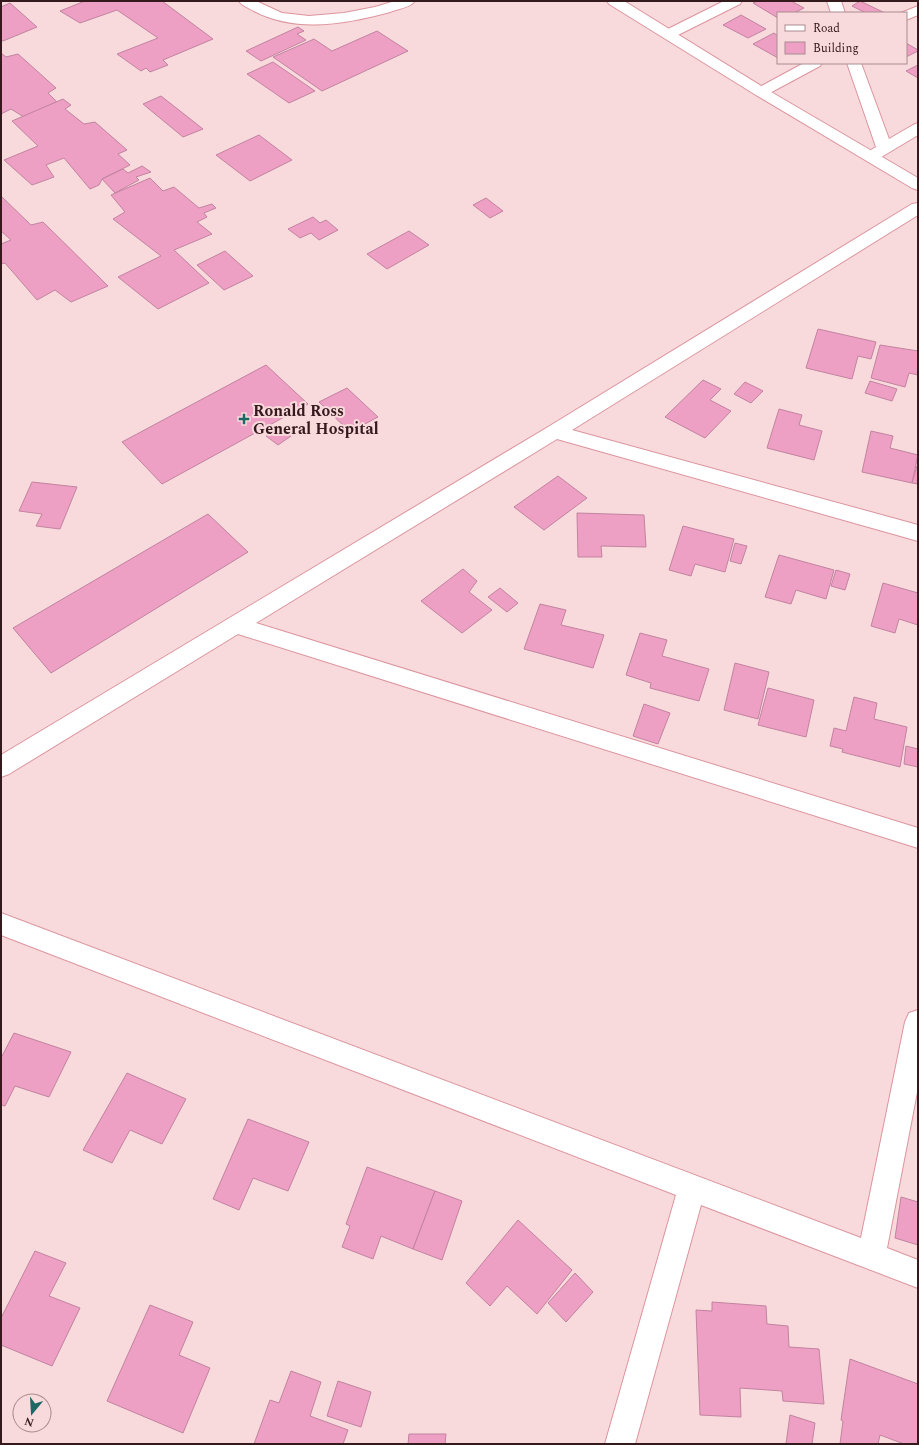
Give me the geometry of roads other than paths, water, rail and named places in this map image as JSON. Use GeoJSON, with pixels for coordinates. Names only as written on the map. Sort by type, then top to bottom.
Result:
{"type":"FeatureCollection","features":[{"type":"Feature","properties":{"kind":"street"},"geometry":{"type":"LineString","coordinates":[[246,1],[274,15],[296,20],[361,15],[393,7],[408,1]]}},
{"type":"Feature","properties":{"kind":"street"},"geometry":{"type":"LineString","coordinates":[[614,1],[760,92],[918,185]]}},
{"type":"Feature","properties":{"kind":"street"},"geometry":{"type":"LineString","coordinates":[[669,34],[735,1]]}},
{"type":"Feature","properties":{"kind":"street"},"geometry":{"type":"LineString","coordinates":[[834,1],[838,12]]}},
{"type":"Feature","properties":{"kind":"street"},"geometry":{"type":"LineString","coordinates":[[907,16],[918,10]]}},
{"type":"Feature","properties":{"kind":"street"},"geometry":{"type":"LineString","coordinates":[[760,92],[813,64]]}},
{"type":"Feature","properties":{"kind":"street"},"geometry":{"type":"LineString","coordinates":[[854,64],[884,149]]}},
{"type":"Feature","properties":{"kind":"street"},"geometry":{"type":"LineString","coordinates":[[871,157],[918,128]]}},
{"type":"Feature","properties":{"kind":"street"},"geometry":{"type":"LineString","coordinates":[[1,767],[555,432],[918,208]]}},
{"type":"Feature","properties":{"kind":"street"},"geometry":{"type":"LineString","coordinates":[[555,432],[918,533]]}},
{"type":"Feature","properties":{"kind":"street"},"geometry":{"type":"LineString","coordinates":[[235,625],[918,838]]}},
{"type":"Feature","properties":{"kind":"street"},"geometry":{"type":"LineString","coordinates":[[1,924],[918,1274]]}},
{"type":"Feature","properties":{"kind":"street"},"geometry":{"type":"LineString","coordinates":[[871,1256],[918,1022]]}},
{"type":"Feature","properties":{"kind":"street"},"geometry":{"type":"LineString","coordinates":[[620,1444],[692,1188]]}},
{"type":"Feature","properties":{"kind":"place","name":"Ronald Ross General Hospital"},"geometry":{"type":"Point","coordinates":[244,419]}}]}
